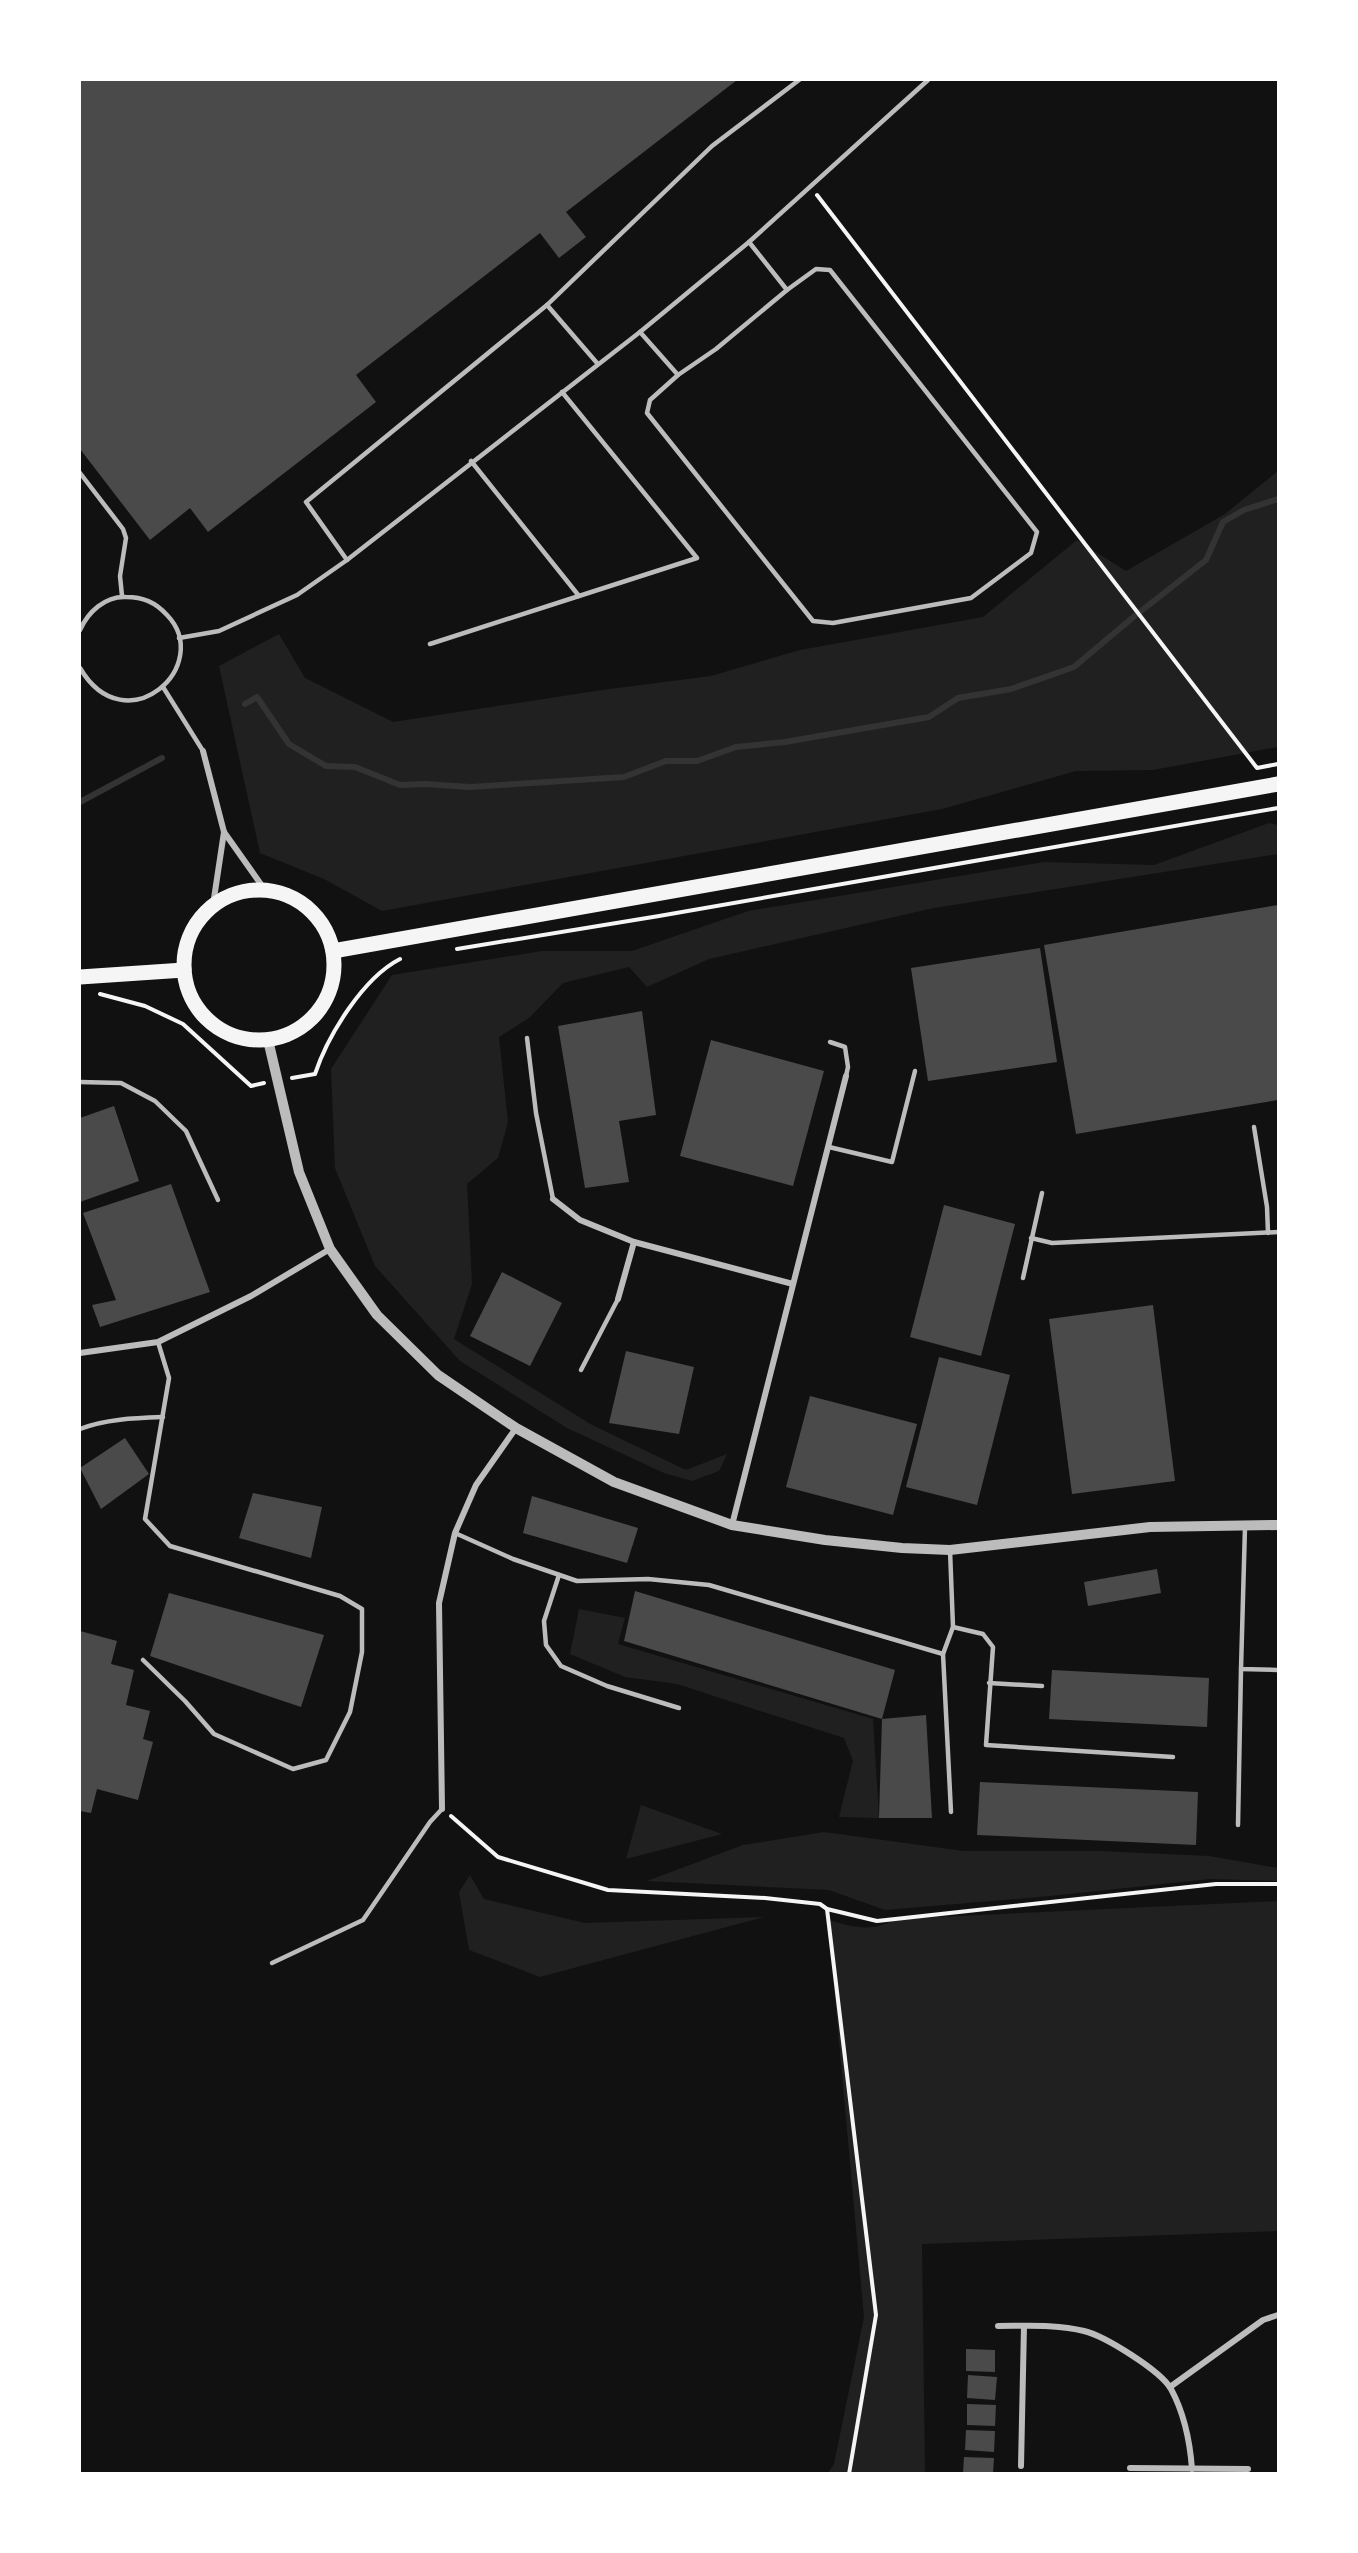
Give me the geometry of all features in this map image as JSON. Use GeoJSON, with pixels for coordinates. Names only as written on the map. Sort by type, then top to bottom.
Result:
{"type":"FeatureCollection","features":[{"type":"Feature","properties":{"kind":"main road"},"geometry":{"type":"LineString","coordinates":[[333,951],[1278,784]]}},
{"type":"Feature","properties":{"kind":"main road"},"geometry":{"type":"LineString","coordinates":[[265,890],[288,896],[309,909],[324,928],[333,951],[334,972],[329,992],[320,1010],[297,1030],[268,1040],[248,1040],[228,1034],[211,1023],[197,1008],[188,990],[184,970],[185,951],[200,918],[213,905],[229,896],[246,891],[265,890]]}},
{"type":"Feature","properties":{"kind":"main road"},"geometry":{"type":"LineString","coordinates":[[80,977],[184,970]]}},
{"type":"Feature","properties":{"kind":"street"},"geometry":{"type":"LineString","coordinates":[[203,751],[224,832],[265,890]]}},
{"type":"Feature","properties":{"kind":"street"},"geometry":{"type":"LineString","coordinates":[[213,905],[224,832]]}},
{"type":"Feature","properties":{"kind":"street"},"geometry":{"type":"LineString","coordinates":[[268,1040],[298,1172],[330,1249],[377,1315],[438,1375],[516,1428],[615,1482],[732,1525],[825,1540],[950,1550],[1150,1527],[1278,1525]]}},
{"type":"Feature","properties":{"kind":"street"},"geometry":{"type":"LineString","coordinates":[[732,1525],[846,1076]]}},
{"type":"Feature","properties":{"kind":"street"},"geometry":{"type":"LineString","coordinates":[[553,1199],[580,1220],[634,1242],[793,1284]]}},
{"type":"Feature","properties":{"kind":"street"},"geometry":{"type":"LineString","coordinates":[[618,1299],[634,1242]]}},
{"type":"Feature","properties":{"kind":"street"},"geometry":{"type":"LineString","coordinates":[[80,1353],[158,1342],[251,1296],[330,1249]]}},
{"type":"Feature","properties":{"kind":"street"},"geometry":{"type":"LineString","coordinates":[[442,1809],[439,1603],[455,1533],[476,1485],[516,1428]]}},
{"type":"Feature","properties":{"kind":"street"},"geometry":{"type":"LineString","coordinates":[[1170,2387],[1263,2320],[1278,2315]]}},
{"type":"Feature","properties":{"kind":"street"},"geometry":{"type":"LineString","coordinates":[[998,2326],[1082,2330],[1100,2335],[1132,2355],[1170,2387],[1190,2444],[1192,2469]]}},
{"type":"Feature","properties":{"kind":"street"},"geometry":{"type":"LineString","coordinates":[[1021,2466],[1024,2326]]}},
{"type":"Feature","properties":{"kind":"street"},"geometry":{"type":"LineString","coordinates":[[1130,2468],[1248,2469]]}},
{"type":"Feature","properties":{"kind":"lane"},"geometry":{"type":"LineString","coordinates":[[347,560],[306,502],[547,305],[712,146],[799,80]]}},
{"type":"Feature","properties":{"kind":"lane"},"geometry":{"type":"LineString","coordinates":[[179,638],[219,631],[297,595],[347,560],[471,461],[640,332],[750,242],[928,80]]}},
{"type":"Feature","properties":{"kind":"lane"},"geometry":{"type":"LineString","coordinates":[[750,242],[787,290]]}},
{"type":"Feature","properties":{"kind":"lane"},"geometry":{"type":"LineString","coordinates":[[816,269],[830,270],[1036,532],[1031,553],[972,598],[833,623],[813,621],[646,413],[650,400],[678,375],[716,349],[816,269]]}},
{"type":"Feature","properties":{"kind":"lane"},"geometry":{"type":"LineString","coordinates":[[547,305],[597,363]]}},
{"type":"Feature","properties":{"kind":"lane"},"geometry":{"type":"LineString","coordinates":[[640,332],[678,375]]}},
{"type":"Feature","properties":{"kind":"lane"},"geometry":{"type":"LineString","coordinates":[[430,644],[698,558],[562,392]]}},
{"type":"Feature","properties":{"kind":"lane"},"geometry":{"type":"LineString","coordinates":[[471,461],[579,596]]}},
{"type":"Feature","properties":{"kind":"lane"},"geometry":{"type":"LineString","coordinates":[[80,473],[123,529],[126,538],[120,576],[122,596]]}},
{"type":"Feature","properties":{"kind":"lane"},"geometry":{"type":"LineString","coordinates":[[80,630],[84,620],[107,600],[122,596],[141,598],[158,606],[172,620],[179,638],[180,656],[174,673],[163,687],[149,696],[133,701],[117,700],[101,693],[88,682],[80,668]]}},
{"type":"Feature","properties":{"kind":"lane"},"geometry":{"type":"LineString","coordinates":[[163,687],[203,751]]}},
{"type":"Feature","properties":{"kind":"lane"},"geometry":{"type":"LineString","coordinates":[[527,1038],[536,1113],[553,1199]]}},
{"type":"Feature","properties":{"kind":"lane"},"geometry":{"type":"LineString","coordinates":[[830,1042],[845,1047],[848,1067],[846,1076]]}},
{"type":"Feature","properties":{"kind":"lane"},"geometry":{"type":"LineString","coordinates":[[829,1148],[892,1162],[915,1071]]}},
{"type":"Feature","properties":{"kind":"lane"},"geometry":{"type":"LineString","coordinates":[[80,1082],[121,1083],[155,1101],[186,1131],[218,1200]]}},
{"type":"Feature","properties":{"kind":"lane"},"geometry":{"type":"LineString","coordinates":[[1254,1127],[1267,1207],[1268,1233]]}},
{"type":"Feature","properties":{"kind":"lane"},"geometry":{"type":"LineString","coordinates":[[1023,1278],[1042,1193]]}},
{"type":"Feature","properties":{"kind":"lane"},"geometry":{"type":"LineString","coordinates":[[1031,1238],[1052,1243],[1278,1232]]}},
{"type":"Feature","properties":{"kind":"lane"},"geometry":{"type":"LineString","coordinates":[[581,1371],[618,1299]]}},
{"type":"Feature","properties":{"kind":"lane"},"geometry":{"type":"LineString","coordinates":[[143,1660],[185,1701],[213,1734],[293,1769],[326,1760],[350,1712],[362,1652],[362,1609],[340,1596],[170,1546],[145,1519],[169,1378],[158,1342]]}},
{"type":"Feature","properties":{"kind":"lane"},"geometry":{"type":"LineString","coordinates":[[80,1429],[135,1418],[163,1417]]}},
{"type":"Feature","properties":{"kind":"lane"},"geometry":{"type":"LineString","coordinates":[[1238,1825],[1245,1524]]}},
{"type":"Feature","properties":{"kind":"lane"},"geometry":{"type":"LineString","coordinates":[[455,1533],[513,1559],[577,1581],[648,1580],[709,1585],[943,1654]]}},
{"type":"Feature","properties":{"kind":"lane"},"geometry":{"type":"LineString","coordinates":[[950,1550],[953,1627],[943,1654],[951,1812]]}},
{"type":"Feature","properties":{"kind":"lane"},"geometry":{"type":"LineString","coordinates":[[559,1575],[544,1621],[546,1645],[561,1666],[607,1686],[679,1708]]}},
{"type":"Feature","properties":{"kind":"lane"},"geometry":{"type":"LineString","coordinates":[[953,1627],[983,1634],[993,1647],[986,1745],[1173,1757]]}},
{"type":"Feature","properties":{"kind":"lane"},"geometry":{"type":"LineString","coordinates":[[1241,1669],[1278,1670]]}},
{"type":"Feature","properties":{"kind":"lane"},"geometry":{"type":"LineString","coordinates":[[989,1683],[1042,1686]]}},
{"type":"Feature","properties":{"kind":"lane"},"geometry":{"type":"LineString","coordinates":[[272,1963],[363,1920],[430,1822],[442,1809]]}},
{"type":"Feature","properties":{"kind":"path"},"geometry":{"type":"LineString","coordinates":[[811,187],[1257,768],[1278,764]]}},
{"type":"Feature","properties":{"kind":"path"},"geometry":{"type":"LineString","coordinates":[[447,950],[659,916],[1278,808]]}},
{"type":"Feature","properties":{"kind":"path"},"geometry":{"type":"LineString","coordinates":[[283,1080],[315,1074],[322,1053],[363,989],[398,959],[406,957]]}},
{"type":"Feature","properties":{"kind":"path"},"geometry":{"type":"LineString","coordinates":[[90,995],[100,994],[145,1006],[183,1024],[251,1086],[273,1082]]}},
{"type":"Feature","properties":{"kind":"path"},"geometry":{"type":"LineString","coordinates":[[442,1809],[498,1857],[608,1890],[765,1898],[820,1904],[827,1909],[877,1921],[1216,1884],[1278,1884]]}},
{"type":"Feature","properties":{"kind":"path"},"geometry":{"type":"LineString","coordinates":[[827,1909],[876,2315],[849,2474]]}},
{"type":"Feature","properties":{"kind":"shaded area"},"geometry":{"type":"Polygon","coordinates":[[[1278,471],[1278,747],[1153,770],[1076,771],[942,809],[382,911],[324,879],[260,853],[219,666],[279,634],[305,678],[393,722],[711,676],[800,650],[983,617],[1077,540],[1126,571],[1225,514],[1278,471]]]}},
{"type":"Feature","properties":{"kind":"shaded area"},"geometry":{"type":"Polygon","coordinates":[[[1269,823],[1278,825],[1278,854],[934,908],[709,959],[647,987],[629,967],[563,983],[529,1018],[499,1037],[508,1122],[498,1158],[467,1184],[472,1284],[454,1339],[592,1425],[686,1470],[727,1454],[719,1471],[692,1481],[664,1473],[567,1428],[460,1361],[375,1266],[335,1168],[331,1069],[392,975],[542,951],[632,951],[748,911],[1044,862],[1154,865],[1269,823]]]}},
{"type":"Feature","properties":{"kind":"shaded area"},"geometry":{"type":"Polygon","coordinates":[[[579,1609],[625,1618],[618,1644],[873,1719],[879,1818],[839,1817],[853,1761],[844,1738],[677,1684],[625,1677],[570,1654],[579,1609]]]}},
{"type":"Feature","properties":{"kind":"shaded area"},"geometry":{"type":"Polygon","coordinates":[[[641,1805],[722,1834],[626,1859],[641,1805]]]}},
{"type":"Feature","properties":{"kind":"shaded area"},"geometry":{"type":"Polygon","coordinates":[[[824,1832],[964,1851],[1099,1851],[1209,1856],[1278,1868],[1278,1881],[1210,1879],[885,1910],[829,1890],[647,1881],[743,1845],[824,1832]]]}},
{"type":"Feature","properties":{"kind":"shaded area"},"geometry":{"type":"Polygon","coordinates":[[[470,1875],[484,1899],[585,1923],[764,1917],[540,1977],[469,1950],[459,1892],[470,1875]]]}},
{"type":"Feature","properties":{"kind":"shaded area"},"geometry":{"type":"Polygon","coordinates":[[[1278,1901],[1278,2231],[922,2244],[925,2473],[827,2474],[834,2464],[864,2317],[828,1920],[870,1927],[895,1919],[1278,1901]]]}},
{"type":"Feature","properties":{"kind":"building"},"geometry":{"type":"Polygon","coordinates":[[[80,80],[737,80],[566,212],[586,237],[559,258],[540,233],[356,375],[376,402],[208,532],[190,508],[150,540],[80,449],[80,80]]]}},
{"type":"Feature","properties":{"kind":"building"},"geometry":{"type":"Polygon","coordinates":[[[1278,905],[1278,1100],[1076,1134],[1044,945],[1278,905]]]}},
{"type":"Feature","properties":{"kind":"building"},"geometry":{"type":"Polygon","coordinates":[[[1040,948],[1057,1062],[928,1081],[911,968],[1040,948]]]}},
{"type":"Feature","properties":{"kind":"building"},"geometry":{"type":"Polygon","coordinates":[[[642,1011],[656,1115],[619,1121],[629,1182],[585,1188],[558,1026],[642,1011]]]}},
{"type":"Feature","properties":{"kind":"building"},"geometry":{"type":"Polygon","coordinates":[[[711,1040],[824,1071],[793,1186],[680,1156],[711,1040]]]}},
{"type":"Feature","properties":{"kind":"building"},"geometry":{"type":"Polygon","coordinates":[[[114,1106],[139,1181],[80,1202],[80,1118],[114,1106]]]}},
{"type":"Feature","properties":{"kind":"building"},"geometry":{"type":"Polygon","coordinates":[[[171,1184],[210,1292],[100,1327],[92,1305],[116,1300],[83,1213],[171,1184]]]}},
{"type":"Feature","properties":{"kind":"building"},"geometry":{"type":"Polygon","coordinates":[[[944,1205],[1015,1224],[981,1356],[910,1337],[944,1205]]]}},
{"type":"Feature","properties":{"kind":"building"},"geometry":{"type":"Polygon","coordinates":[[[502,1272],[562,1303],[530,1366],[470,1336],[502,1272]]]}},
{"type":"Feature","properties":{"kind":"building"},"geometry":{"type":"Polygon","coordinates":[[[1153,1305],[1175,1481],[1072,1494],[1049,1319],[1153,1305]]]}},
{"type":"Feature","properties":{"kind":"building"},"geometry":{"type":"Polygon","coordinates":[[[626,1351],[694,1367],[679,1434],[609,1423],[626,1351]]]}},
{"type":"Feature","properties":{"kind":"building"},"geometry":{"type":"Polygon","coordinates":[[[939,1357],[1010,1375],[977,1505],[906,1487],[939,1357]]]}},
{"type":"Feature","properties":{"kind":"building"},"geometry":{"type":"Polygon","coordinates":[[[810,1396],[917,1424],[893,1515],[786,1487],[810,1396]]]}},
{"type":"Feature","properties":{"kind":"building"},"geometry":{"type":"Polygon","coordinates":[[[125,1438],[149,1474],[101,1509],[80,1468],[125,1438]]]}},
{"type":"Feature","properties":{"kind":"building"},"geometry":{"type":"Polygon","coordinates":[[[253,1493],[322,1507],[311,1558],[239,1538],[253,1493]]]}},
{"type":"Feature","properties":{"kind":"building"},"geometry":{"type":"Polygon","coordinates":[[[532,1496],[638,1528],[627,1563],[523,1533],[532,1496]]]}},
{"type":"Feature","properties":{"kind":"building"},"geometry":{"type":"Polygon","coordinates":[[[1157,1569],[1161,1593],[1088,1606],[1084,1582],[1157,1569]]]}},
{"type":"Feature","properties":{"kind":"building"},"geometry":{"type":"Polygon","coordinates":[[[635,1591],[895,1670],[882,1719],[624,1641],[635,1591]]]}},
{"type":"Feature","properties":{"kind":"building"},"geometry":{"type":"Polygon","coordinates":[[[169,1593],[324,1635],[301,1707],[150,1656],[169,1593]]]}},
{"type":"Feature","properties":{"kind":"building"},"geometry":{"type":"Polygon","coordinates":[[[80,1631],[117,1641],[111,1664],[134,1670],[126,1705],[150,1711],[143,1739],[153,1742],[138,1800],[97,1789],[91,1813],[80,1811],[80,1631]]]}},
{"type":"Feature","properties":{"kind":"building"},"geometry":{"type":"Polygon","coordinates":[[[1052,1670],[1209,1678],[1207,1727],[1049,1719],[1052,1670]]]}},
{"type":"Feature","properties":{"kind":"building"},"geometry":{"type":"Polygon","coordinates":[[[926,1715],[932,1818],[879,1818],[882,1719],[926,1715]]]}},
{"type":"Feature","properties":{"kind":"building"},"geometry":{"type":"Polygon","coordinates":[[[980,1782],[1198,1792],[1196,1845],[977,1835],[980,1782]]]}},
{"type":"Feature","properties":{"kind":"building"},"geometry":{"type":"Polygon","coordinates":[[[966,2349],[995,2350],[995,2372],[966,2371],[966,2349]]]}},
{"type":"Feature","properties":{"kind":"building"},"geometry":{"type":"Polygon","coordinates":[[[968,2375],[997,2377],[995,2400],[967,2398],[968,2375]]]}},
{"type":"Feature","properties":{"kind":"building"},"geometry":{"type":"Polygon","coordinates":[[[967,2404],[996,2405],[995,2426],[967,2425],[967,2404]]]}},
{"type":"Feature","properties":{"kind":"building"},"geometry":{"type":"Polygon","coordinates":[[[966,2430],[995,2431],[994,2452],[965,2450],[966,2430]]]}},
{"type":"Feature","properties":{"kind":"building"},"geometry":{"type":"Polygon","coordinates":[[[964,2457],[994,2458],[993,2474],[963,2474],[964,2457]]]}},
{"type":"Feature","properties":{"kind":"waterway"},"geometry":{"type":"LineString","coordinates":[[245,704],[257,697],[289,744],[326,766],[355,767],[400,785],[470,787],[624,777],[666,761],[697,761],[736,747],[785,742],[929,717],[958,698],[1011,689],[1074,667],[1206,560],[1223,522],[1244,510],[1278,499]]}},
{"type":"Feature","properties":{"kind":"waterway"},"geometry":{"type":"LineString","coordinates":[[80,802],[162,758]]}}]}
